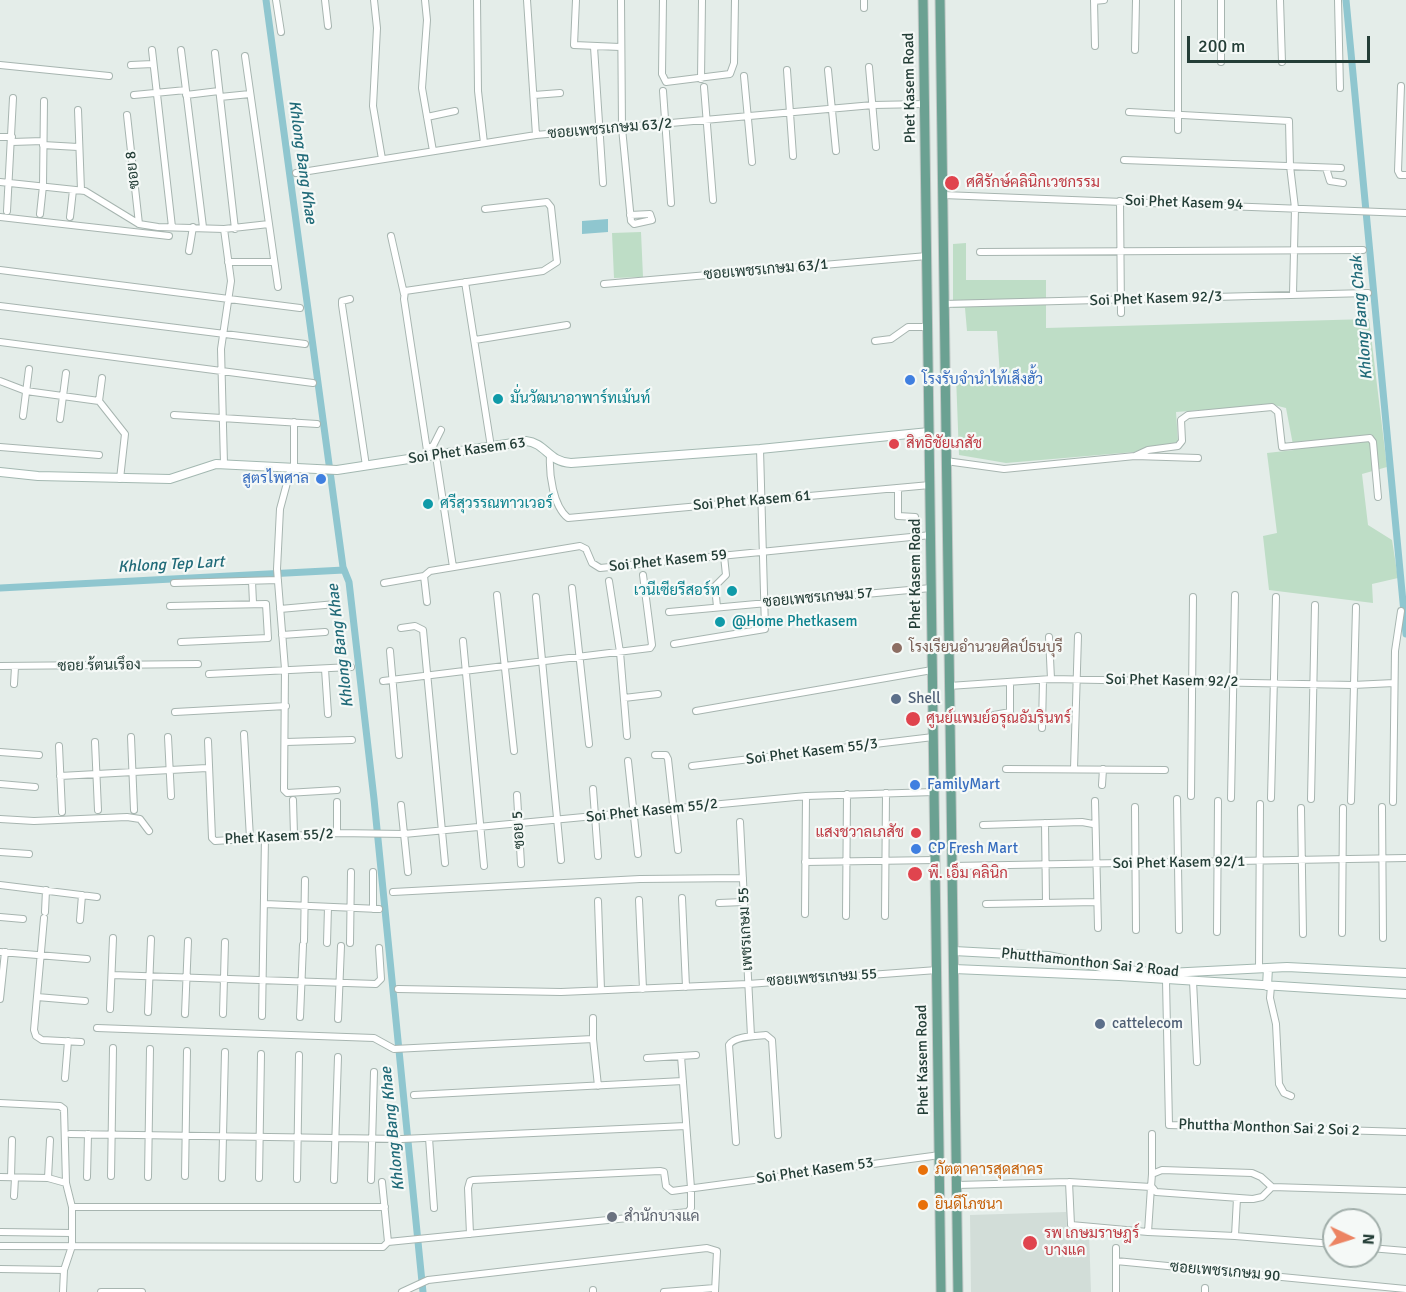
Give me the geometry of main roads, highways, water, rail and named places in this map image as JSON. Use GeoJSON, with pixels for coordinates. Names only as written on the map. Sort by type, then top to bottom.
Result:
{"type":"FeatureCollection","features":[{"type":"Feature","properties":{"kind":"main road","name":"Phet Kasem Road"},"geometry":{"type":"LineString","coordinates":[[923,0],[941,1292]]}},
{"type":"Feature","properties":{"kind":"main road","name":"Phet Kasem Road"},"geometry":{"type":"LineString","coordinates":[[940,0],[958,1292]]}},
{"type":"Feature","properties":{"kind":"main road"},"geometry":{"type":"LineString","coordinates":[[927,188],[943,191]]}},
{"type":"Feature","properties":{"kind":"main road"},"geometry":{"type":"LineString","coordinates":[[933,776],[950,774]]}},
{"type":"Feature","properties":{"kind":"main road"},"geometry":{"type":"LineString","coordinates":[[936,951],[954,951]]}},
{"type":"Feature","properties":{"kind":"main road"},"geometry":{"type":"LineString","coordinates":[[937,970],[954,969]]}},
{"type":"Feature","properties":{"kind":"water"},"geometry":{"type":"Polygon","coordinates":[[[608,219],[608,232],[582,234],[582,221],[608,219]]]}},
{"type":"Feature","properties":{"kind":"waterway","name":"Khlong Bang Khae"},"geometry":{"type":"LineString","coordinates":[[266,0],[343,567],[349,582],[374,799],[423,1292]]}},
{"type":"Feature","properties":{"kind":"waterway","name":"Khlong Bang Chak"},"geometry":{"type":"LineString","coordinates":[[1346,0],[1406,634]]}},
{"type":"Feature","properties":{"kind":"waterway","name":"Khlong Tep Lart"},"geometry":{"type":"LineString","coordinates":[[0,588],[344,570]]}},
{"type":"Feature","properties":{"kind":"place","name":"ศศิรักษ์คลินิกเวชกรรม"},"geometry":{"type":"Point","coordinates":[952,183]}},
{"type":"Feature","properties":{"kind":"place","name":"โรงรับจำนำไท้เส็งฮั้ว"},"geometry":{"type":"Point","coordinates":[910,380]}},
{"type":"Feature","properties":{"kind":"place","name":"มั่นวัฒนาอาพาร์ทเม้นท์"},"geometry":{"type":"Point","coordinates":[498,399]}},
{"type":"Feature","properties":{"kind":"place","name":"สิทธิชัยเภสัช"},"geometry":{"type":"Point","coordinates":[894,444]}},
{"type":"Feature","properties":{"kind":"place","name":"สูตรไพศาล"},"geometry":{"type":"Point","coordinates":[321,479]}},
{"type":"Feature","properties":{"kind":"place","name":"ศรีสุวรรณทาวเวอร์"},"geometry":{"type":"Point","coordinates":[428,504]}},
{"type":"Feature","properties":{"kind":"place","name":"เวนีเซียรีสอร์ท"},"geometry":{"type":"Point","coordinates":[732,591]}},
{"type":"Feature","properties":{"kind":"place","name":"@Home Phetkasem"},"geometry":{"type":"Point","coordinates":[720,622]}},
{"type":"Feature","properties":{"kind":"place","name":"โรงเรียนอำนวยศิลป์ธนบุรี"},"geometry":{"type":"Point","coordinates":[897,648]}},
{"type":"Feature","properties":{"kind":"place","name":"Shell"},"geometry":{"type":"Point","coordinates":[896,699]}},
{"type":"Feature","properties":{"kind":"place","name":"ศูนย์แพมย์อรุณอัมรินทร์"},"geometry":{"type":"Point","coordinates":[913,719]}},
{"type":"Feature","properties":{"kind":"place","name":"FamilyMart"},"geometry":{"type":"Point","coordinates":[915,785]}},
{"type":"Feature","properties":{"kind":"place","name":"แสงชวาลเภสัช"},"geometry":{"type":"Point","coordinates":[916,833]}},
{"type":"Feature","properties":{"kind":"place","name":"CP Fresh Mart"},"geometry":{"type":"Point","coordinates":[916,849]}},
{"type":"Feature","properties":{"kind":"place","name":"พี. เอ็ม คลินิก"},"geometry":{"type":"Point","coordinates":[915,874]}},
{"type":"Feature","properties":{"kind":"place","name":"cattelecom"},"geometry":{"type":"Point","coordinates":[1100,1024]}},
{"type":"Feature","properties":{"kind":"place","name":"ภัตตาคารสุดสาคร"},"geometry":{"type":"Point","coordinates":[923,1170]}},
{"type":"Feature","properties":{"kind":"place","name":"ยินดีโภชนา"},"geometry":{"type":"Point","coordinates":[923,1205]}},
{"type":"Feature","properties":{"kind":"place","name":"สำนักบางแค"},"geometry":{"type":"Point","coordinates":[612,1217]}},
{"type":"Feature","properties":{"kind":"place","name":"รพ เกษมราษฎร์ บางแค"},"geometry":{"type":"Point","coordinates":[1030,1243]}}]}
